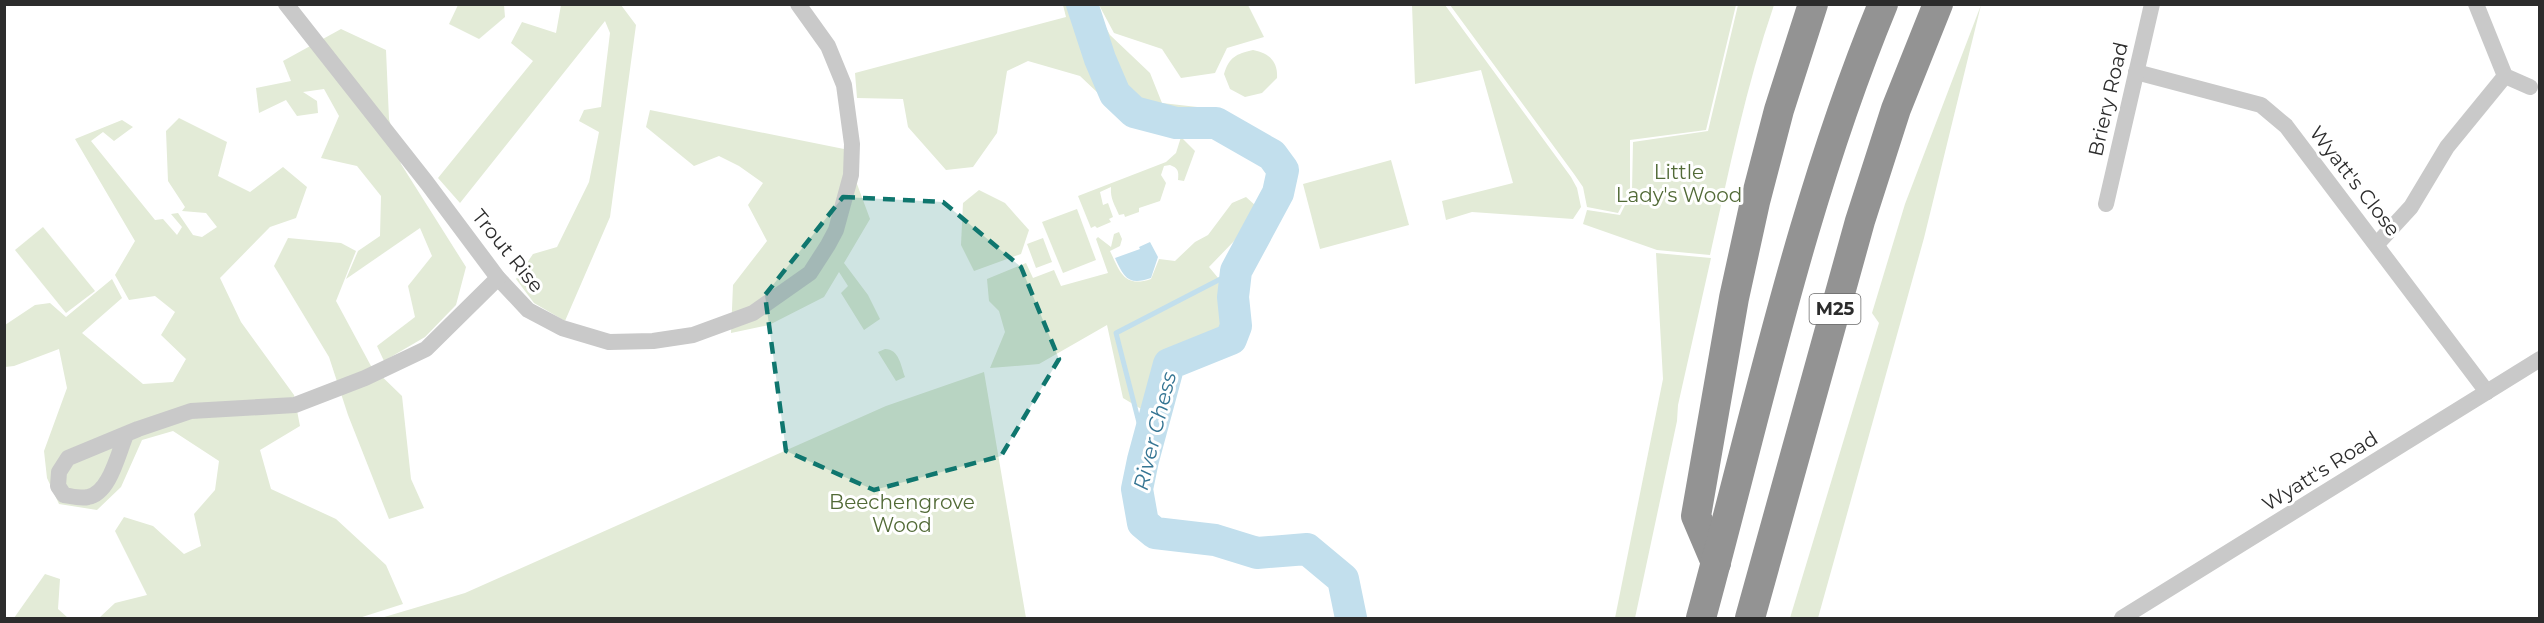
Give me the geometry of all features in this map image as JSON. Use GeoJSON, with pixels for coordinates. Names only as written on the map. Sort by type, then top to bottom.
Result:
{"type":"FeatureCollection","features":[{"type":"Feature","properties":{"kind":"highway"},"geometry":{"type":"LineString","coordinates":[[1716,563],[1696,516],[1734,298],[1755,202],[1776,121],[1813,4]]}},
{"type":"Feature","properties":{"kind":"highway","name":"M25"},"geometry":{"type":"LineString","coordinates":[[1701,618],[1813,204],[1842,114],[1884,4]]}},
{"type":"Feature","properties":{"kind":"highway","name":"M25"},"geometry":{"type":"LineString","coordinates":[[1750,618],[1860,221],[1896,109],[1938,4]]}},
{"type":"Feature","properties":{"kind":"street","name":"Trout Rise"},"geometry":{"type":"LineString","coordinates":[[286,4],[427,183],[498,278],[528,310],[562,328],[609,342],[653,341],[693,335],[753,313],[810,273],[836,230],[851,175],[852,144],[844,85],[828,46],[798,4]]}},
{"type":"Feature","properties":{"kind":"street","name":"Briery Road"},"geometry":{"type":"LineString","coordinates":[[2106,204],[2152,4]]}},
{"type":"Feature","properties":{"kind":"street"},"geometry":{"type":"LineString","coordinates":[[2476,4],[2505,76],[2530,87]]}},
{"type":"Feature","properties":{"kind":"street","name":"Wyatt's Close"},"geometry":{"type":"LineString","coordinates":[[2136,72],[2261,105],[2286,126],[2487,392]]}},
{"type":"Feature","properties":{"kind":"street"},"geometry":{"type":"LineString","coordinates":[[2377,244],[2411,207],[2446,147],[2505,76]]}},
{"type":"Feature","properties":{"kind":"street"},"geometry":{"type":"LineString","coordinates":[[126,435],[191,411],[295,405],[365,378],[426,349],[498,278]]}},
{"type":"Feature","properties":{"kind":"street","name":"Wyatt's Road"},"geometry":{"type":"LineString","coordinates":[[2122,618],[2540,359]]}},
{"type":"Feature","properties":{"kind":"highlighted area"},"geometry":{"type":"Polygon","coordinates":[[[843,197],[943,202],[1021,267],[1059,359],[1001,456],[874,490],[786,451],[765,295],[843,197]]]}},
{"type":"Feature","properties":{"kind":"green space"},"geometry":{"type":"Polygon","coordinates":[[[458,5],[504,5],[505,17],[479,39],[449,24],[458,5]]]}},
{"type":"Feature","properties":{"kind":"green space"},"geometry":{"type":"Polygon","coordinates":[[[561,5],[621,5],[636,25],[610,217],[565,321],[534,303],[516,279],[533,254],[557,247],[589,182],[599,132],[579,121],[584,110],[601,107],[610,33],[605,21],[460,203],[438,178],[533,61],[511,43],[522,22],[556,33],[561,5]]]}},
{"type":"Feature","properties":{"kind":"green space"},"geometry":{"type":"Polygon","coordinates":[[[1063,5],[1094,5],[1110,35],[1150,73],[1162,103],[1215,109],[1177,129],[1118,112],[1080,76],[1028,61],[1007,71],[997,133],[973,167],[946,170],[908,127],[903,99],[857,98],[855,73],[1066,17],[1063,5]]]}},
{"type":"Feature","properties":{"kind":"green space"},"geometry":{"type":"Polygon","coordinates":[[[1099,5],[1248,5],[1264,37],[1227,48],[1215,73],[1181,78],[1162,49],[1114,33],[1099,5]]]}},
{"type":"Feature","properties":{"kind":"green space"},"geometry":{"type":"Polygon","coordinates":[[[1412,5],[1445,5],[1571,177],[1577,188],[1581,207],[1573,219],[1472,212],[1446,220],[1442,201],[1513,183],[1481,70],[1415,84],[1412,5]]]}},
{"type":"Feature","properties":{"kind":"green space"},"geometry":{"type":"Polygon","coordinates":[[[1450,5],[1736,5],[1706,130],[1630,140],[1630,190],[1618,213],[1587,207],[1583,187],[1450,5]]]}},
{"type":"Feature","properties":{"kind":"green space","name":"Little Lady's Wood"},"geometry":{"type":"Polygon","coordinates":[[[1738,5],[1774,5],[1746,98],[1710,255],[1657,250],[1583,224],[1587,210],[1620,215],[1632,191],[1633,142],[1708,131],[1738,5]]]}},
{"type":"Feature","properties":{"kind":"green space"},"geometry":{"type":"Polygon","coordinates":[[[1981,5],[1924,238],[1818,618],[1790,618],[1879,323],[1872,313],[1905,204],[1981,5]]]}},
{"type":"Feature","properties":{"kind":"green space"},"geometry":{"type":"Polygon","coordinates":[[[341,29],[386,50],[389,119],[401,164],[466,267],[456,305],[425,337],[384,361],[377,346],[415,317],[408,286],[432,256],[420,228],[346,279],[358,251],[380,236],[381,196],[357,166],[321,158],[339,116],[324,89],[303,92],[317,101],[318,113],[297,116],[286,100],[259,113],[256,88],[291,81],[283,61],[341,29]]]}},
{"type":"Feature","properties":{"kind":"green space"},"geometry":{"type":"Polygon","coordinates":[[[1253,50],[1264,53],[1274,62],[1277,78],[1262,93],[1245,97],[1230,89],[1224,74],[1234,57],[1253,50]]]}},
{"type":"Feature","properties":{"kind":"green space"},"geometry":{"type":"Polygon","coordinates":[[[650,110],[844,149],[870,219],[844,263],[868,295],[880,319],[864,330],[841,293],[848,286],[839,272],[824,297],[769,325],[731,333],[733,285],[767,241],[748,205],[763,183],[739,166],[719,156],[694,166],[646,127],[650,110]]]}},
{"type":"Feature","properties":{"kind":"green space"},"geometry":{"type":"Polygon","coordinates":[[[179,118],[227,142],[218,176],[250,192],[283,167],[307,187],[296,218],[270,227],[220,278],[241,322],[294,395],[300,426],[260,450],[271,489],[336,519],[386,565],[403,604],[359,618],[99,618],[115,603],[147,595],[115,531],[124,517],[153,526],[184,554],[201,546],[194,514],[215,490],[219,461],[173,431],[142,440],[121,487],[97,510],[59,504],[47,478],[44,451],[67,388],[59,349],[14,366],[5,367],[5,325],[35,305],[50,303],[66,317],[112,279],[122,298],[82,333],[143,384],[173,382],[186,359],[161,335],[175,312],[155,296],[129,300],[115,275],[135,241],[75,139],[122,120],[133,127],[114,141],[103,132],[91,141],[155,220],[163,219],[177,235],[182,227],[171,214],[178,213],[193,235],[202,237],[217,227],[206,213],[182,211],[185,207],[168,181],[166,131],[179,118]]]}},
{"type":"Feature","properties":{"kind":"green space"},"geometry":{"type":"Polygon","coordinates":[[[1181,137],[1195,151],[1184,181],[1178,180],[1175,167],[1164,166],[1161,175],[1166,183],[1160,201],[1139,208],[1139,212],[1125,217],[1124,214],[1119,215],[1112,198],[1111,187],[1100,192],[1103,205],[1108,203],[1113,217],[1109,219],[1111,222],[1091,228],[1078,196],[1166,162],[1176,153],[1181,137]]]}},
{"type":"Feature","properties":{"kind":"green space"},"geometry":{"type":"Polygon","coordinates":[[[1391,160],[1409,225],[1320,249],[1303,184],[1391,160]]]}},
{"type":"Feature","properties":{"kind":"green space"},"geometry":{"type":"Polygon","coordinates":[[[979,190],[1005,203],[1029,230],[1021,254],[974,271],[961,245],[963,203],[979,190]]]}},
{"type":"Feature","properties":{"kind":"green space"},"geometry":{"type":"Polygon","coordinates":[[[1246,197],[1256,206],[1237,238],[1209,267],[1222,284],[1228,298],[1228,314],[1223,335],[1167,361],[1151,415],[1123,398],[1107,325],[1039,364],[990,368],[1005,332],[999,311],[989,301],[987,279],[1026,263],[1033,278],[1054,270],[1061,286],[1108,273],[1096,239],[1098,237],[1111,247],[1114,234],[1119,232],[1122,239],[1120,246],[1110,251],[1120,271],[1129,280],[1151,279],[1159,259],[1175,261],[1195,242],[1208,235],[1232,203],[1246,197]]]}},
{"type":"Feature","properties":{"kind":"green space"},"geometry":{"type":"Polygon","coordinates":[[[1077,209],[1096,260],[1063,273],[1042,222],[1077,209]]]}},
{"type":"Feature","properties":{"kind":"green space"},"geometry":{"type":"Polygon","coordinates":[[[43,227],[95,291],[66,313],[15,250],[43,227]]]}},
{"type":"Feature","properties":{"kind":"green space"},"geometry":{"type":"Polygon","coordinates":[[[288,238],[341,243],[356,251],[336,301],[371,366],[402,396],[411,479],[424,508],[389,519],[348,415],[329,357],[274,266],[288,238]]]}},
{"type":"Feature","properties":{"kind":"green space"},"geometry":{"type":"Polygon","coordinates":[[[1043,238],[1052,262],[1036,268],[1027,244],[1043,238]]]}},
{"type":"Feature","properties":{"kind":"green space"},"geometry":{"type":"Polygon","coordinates":[[[1656,253],[1711,258],[1678,405],[1677,421],[1635,618],[1615,618],[1663,379],[1656,253]]]}},
{"type":"Feature","properties":{"kind":"green space"},"geometry":{"type":"Polygon","coordinates":[[[885,349],[896,355],[905,377],[896,381],[878,352],[885,349]]]}},
{"type":"Feature","properties":{"kind":"green space","name":"Beechengrove Wood"},"geometry":{"type":"Polygon","coordinates":[[[984,372],[1026,618],[381,618],[465,593],[886,406],[984,372]]]}},
{"type":"Feature","properties":{"kind":"green space"},"geometry":{"type":"Polygon","coordinates":[[[45,574],[60,579],[58,609],[68,618],[14,618],[45,574]]]}},
{"type":"Feature","properties":{"kind":"water"},"geometry":{"type":"Polygon","coordinates":[[[1150,242],[1158,257],[1151,278],[1137,281],[1128,278],[1121,271],[1115,258],[1140,249],[1139,247],[1150,242]]]}},
{"type":"Feature","properties":{"kind":"waterway","name":"River Chess"},"geometry":{"type":"LineString","coordinates":[[1082,4],[1100,59],[1115,94],[1134,112],[1176,123],[1216,123],[1272,155],[1283,170],[1278,193],[1236,271],[1233,297],[1236,326],[1231,339],[1169,364],[1137,489],[1143,523],[1155,533],[1215,540],[1257,553],[1307,549],[1343,579],[1351,618]]}},
{"type":"Feature","properties":{"kind":"waterway"},"geometry":{"type":"LineString","coordinates":[[1146,450],[1116,333],[1236,271]]}}]}
